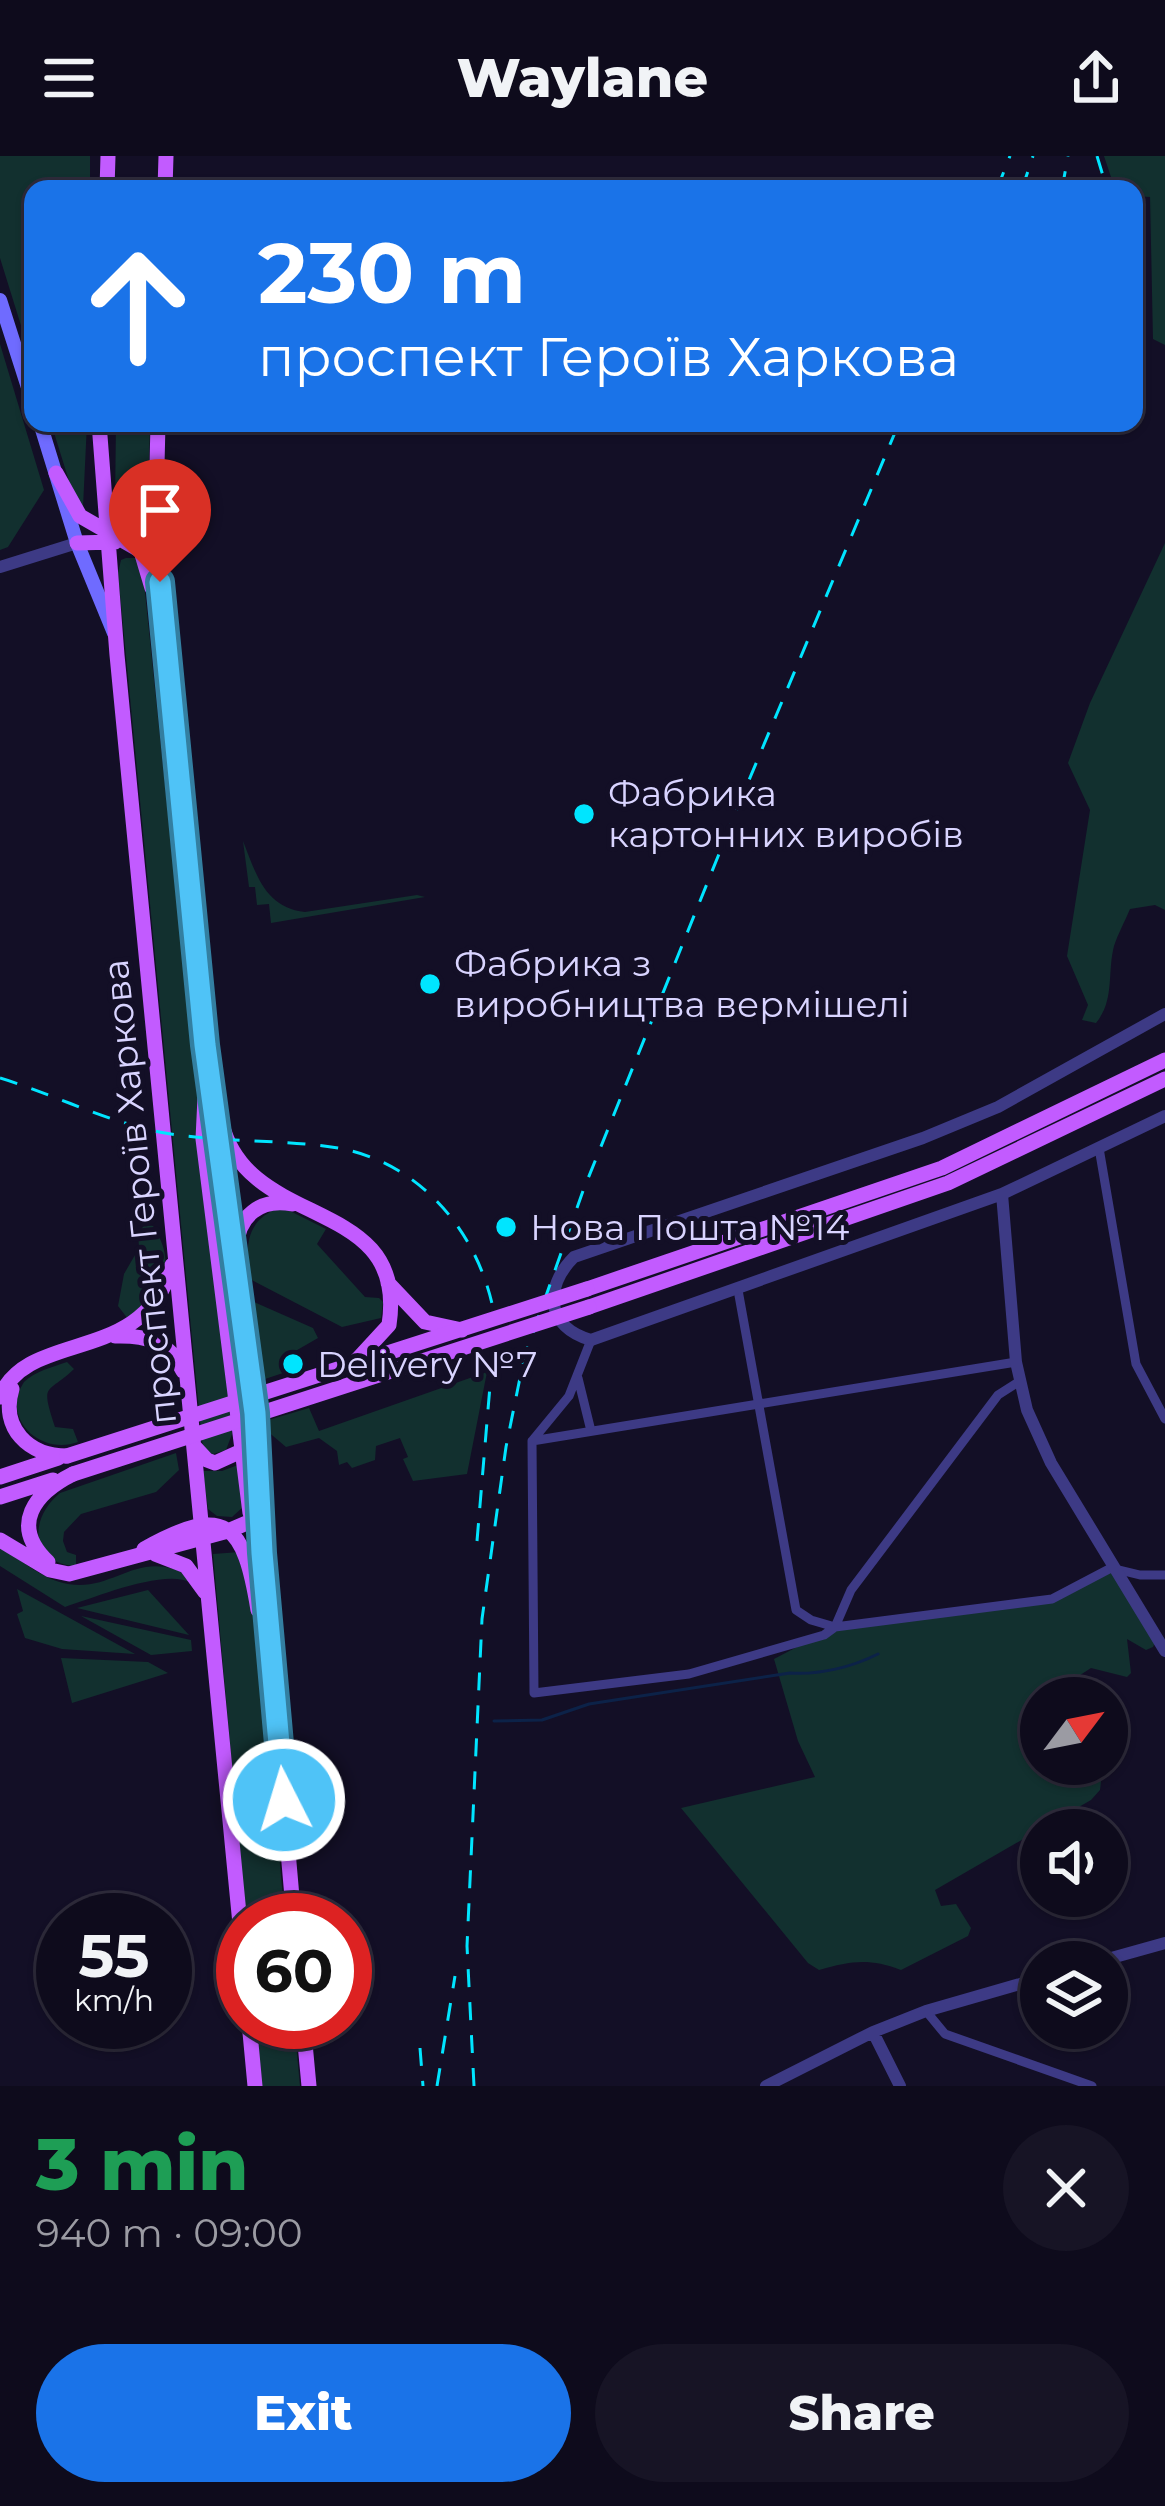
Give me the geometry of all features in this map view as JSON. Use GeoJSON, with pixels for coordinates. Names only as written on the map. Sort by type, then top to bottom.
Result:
{"type":"FeatureCollection","features":[{"type":"Feature","properties":{"kind":"main road"},"geometry":{"type":"LineString","coordinates":[[0,300],[24,375]]}},
{"type":"Feature","properties":{"kind":"main road"},"geometry":{"type":"LineString","coordinates":[[43,432],[77,543],[116,639]]}},
{"type":"Feature","properties":{"kind":"main road","name":"проспект Героїв Харкова"},"geometry":{"type":"LineString","coordinates":[[100,432],[173,1256],[237,1893]]}},
{"type":"Feature","properties":{"kind":"main road"},"geometry":{"type":"LineString","coordinates":[[158,432],[161,620],[208,1070],[238,1298]]}},
{"type":"Feature","properties":{"kind":"main road"},"geometry":{"type":"LineString","coordinates":[[56,473],[80,517],[108,537],[141,550],[161,620]]}},
{"type":"Feature","properties":{"kind":"main road"},"geometry":{"type":"LineString","coordinates":[[77,543],[108,537]]}},
{"type":"Feature","properties":{"kind":"main road"},"geometry":{"type":"LineString","coordinates":[[110,571],[125,555],[138,554],[146,560]]}},
{"type":"Feature","properties":{"kind":"main road"},"geometry":{"type":"LineString","coordinates":[[0,1478],[462,1330],[942,1168],[1165,1060]]}},
{"type":"Feature","properties":{"kind":"main road"},"geometry":{"type":"LineString","coordinates":[[208,1070],[234,1155],[258,1181],[371,1246],[388,1283],[425,1322],[462,1330]]}},
{"type":"Feature","properties":{"kind":"main road"},"geometry":{"type":"LineString","coordinates":[[208,1070],[202,1139],[254,1506],[293,1893]]}},
{"type":"Feature","properties":{"kind":"main road"},"geometry":{"type":"LineString","coordinates":[[0,1497],[691,1274],[948,1183],[1165,1079]]}},
{"type":"Feature","properties":{"kind":"main road"},"geometry":{"type":"LineString","coordinates":[[254,1506],[242,1443],[237,1240],[241,1224],[268,1202],[301,1206]]}},
{"type":"Feature","properties":{"kind":"main road"},"geometry":{"type":"LineString","coordinates":[[0,1396],[13,1374],[34,1362],[112,1336],[138,1319],[169,1277],[173,1256]]}},
{"type":"Feature","properties":{"kind":"main road"},"geometry":{"type":"LineString","coordinates":[[352,1366],[387,1330],[388,1283]]}},
{"type":"Feature","properties":{"kind":"main road"},"geometry":{"type":"LineString","coordinates":[[112,1336],[157,1342],[174,1355],[186,1378]]}},
{"type":"Feature","properties":{"kind":"main road"},"geometry":{"type":"LineString","coordinates":[[34,1362],[10,1393],[9,1422],[32,1447],[67,1456]]}},
{"type":"Feature","properties":{"kind":"main road"},"geometry":{"type":"LineString","coordinates":[[195,1447],[211,1462],[242,1443]]}},
{"type":"Feature","properties":{"kind":"main road"},"geometry":{"type":"LineString","coordinates":[[49,1461],[55,1480]]}},
{"type":"Feature","properties":{"kind":"main road"},"geometry":{"type":"LineString","coordinates":[[65,1574],[37,1551],[29,1519],[43,1492],[73,1474]]}},
{"type":"Feature","properties":{"kind":"main road"},"geometry":{"type":"LineString","coordinates":[[0,1540],[50,1570],[86,1572],[202,1532],[226,1530],[254,1506]]}},
{"type":"Feature","properties":{"kind":"main road"},"geometry":{"type":"LineString","coordinates":[[226,1530],[248,1557],[270,1647]]}},
{"type":"Feature","properties":{"kind":"main road"},"geometry":{"type":"LineString","coordinates":[[132,1557],[164,1555],[186,1566],[200,1581],[210,1610]]}},
{"type":"Feature","properties":{"kind":"main road"},"geometry":{"type":"LineString","coordinates":[[252,2049],[255,2086]]}},
{"type":"Feature","properties":{"kind":"main road"},"geometry":{"type":"LineString","coordinates":[[305,2049],[308,2086]]}},
{"type":"Feature","properties":{"kind":"street"},"geometry":{"type":"LineString","coordinates":[[0,567],[77,543]]}},
{"type":"Feature","properties":{"kind":"street"},"geometry":{"type":"LineString","coordinates":[[1165,1015],[998,1107],[923,1138],[574,1257],[556,1281],[555,1309],[564,1327],[591,1340],[1002,1194],[1165,1116]]}},
{"type":"Feature","properties":{"kind":"street"},"geometry":{"type":"LineString","coordinates":[[1099,1148],[1136,1364],[1165,1419]]}},
{"type":"Feature","properties":{"kind":"street"},"geometry":{"type":"LineString","coordinates":[[1002,1194],[1016,1362],[1027,1410],[1051,1463],[1111,1568],[1165,1651]]}},
{"type":"Feature","properties":{"kind":"street"},"geometry":{"type":"LineString","coordinates":[[738,1290],[796,1610],[835,1627],[1052,1599],[1111,1568],[1140,1576],[1165,1575]]}},
{"type":"Feature","properties":{"kind":"street"},"geometry":{"type":"LineString","coordinates":[[591,1340],[569,1396],[532,1441],[534,1693],[689,1674],[824,1635],[835,1627],[851,1591],[998,1395],[1020,1381]]}},
{"type":"Feature","properties":{"kind":"street"},"geometry":{"type":"LineString","coordinates":[[532,1441],[1016,1362]]}},
{"type":"Feature","properties":{"kind":"street"},"geometry":{"type":"LineString","coordinates":[[578,1375],[591,1431]]}},
{"type":"Feature","properties":{"kind":"street"},"geometry":{"type":"LineString","coordinates":[[1128,1953],[1165,1942]]}},
{"type":"Feature","properties":{"kind":"street"},"geometry":{"type":"LineString","coordinates":[[766,2086],[872,2032],[1020,1984]]}},
{"type":"Feature","properties":{"kind":"street"},"geometry":{"type":"LineString","coordinates":[[926,2012],[945,2034],[1092,2086]]}},
{"type":"Feature","properties":{"kind":"street"},"geometry":{"type":"LineString","coordinates":[[872,2032],[900,2086]]}},
{"type":"Feature","properties":{"kind":"green space"},"geometry":{"type":"Polygon","coordinates":[[[0,156],[90,156],[90,180],[24,180],[24,335],[0,258],[0,156]]]}},
{"type":"Feature","properties":{"kind":"green space"},"geometry":{"type":"Polygon","coordinates":[[[1104,156],[1165,156],[1165,345],[1153,339],[1150,197],[1143,197],[1143,180],[1112,180],[1104,156]]]}},
{"type":"Feature","properties":{"kind":"green space"},"geometry":{"type":"Polygon","coordinates":[[[0,344],[44,490],[8,547],[0,550],[0,344]]]}},
{"type":"Feature","properties":{"kind":"green space"},"geometry":{"type":"Polygon","coordinates":[[[54,432],[87,432],[83,507],[74,497],[54,432]]]}},
{"type":"Feature","properties":{"kind":"green space"},"geometry":{"type":"Polygon","coordinates":[[[116,432],[150,432],[148,503],[115,503],[116,432]]]}},
{"type":"Feature","properties":{"kind":"green space"},"geometry":{"type":"Polygon","coordinates":[[[1165,543],[1165,910],[1155,905],[1130,909],[1114,946],[1108,996],[1096,1023],[1082,1020],[1088,1005],[1067,956],[1090,810],[1068,763],[1090,703],[1165,543]]]}},
{"type":"Feature","properties":{"kind":"green space"},"geometry":{"type":"Polygon","coordinates":[[[126,558],[137,558],[143,573],[232,1434],[226,1450],[213,1454],[205,1451],[202,1441],[118,573],[126,558]]]}},
{"type":"Feature","properties":{"kind":"green space"},"geometry":{"type":"Polygon","coordinates":[[[243,841],[264,887],[291,909],[305,912],[425,897],[271,923],[269,904],[257,905],[255,887],[249,887],[243,841]]]}},
{"type":"Feature","properties":{"kind":"green space"},"geometry":{"type":"Polygon","coordinates":[[[274,1210],[288,1210],[326,1229],[317,1244],[365,1297],[383,1302],[381,1318],[342,1327],[248,1278],[252,1230],[274,1210]]]}},
{"type":"Feature","properties":{"kind":"green space"},"geometry":{"type":"Polygon","coordinates":[[[145,1225],[153,1226],[161,1241],[165,1266],[157,1287],[128,1319],[118,1306],[124,1274],[139,1248],[138,1232],[145,1225]]]}},
{"type":"Feature","properties":{"kind":"green space"},"geometry":{"type":"Polygon","coordinates":[[[254,1302],[313,1328],[318,1338],[285,1357],[283,1373],[259,1381],[249,1313],[254,1302]]]}},
{"type":"Feature","properties":{"kind":"green space"},"geometry":{"type":"Polygon","coordinates":[[[67,1362],[74,1369],[47,1395],[55,1427],[73,1429],[78,1442],[51,1444],[38,1439],[21,1421],[18,1396],[28,1378],[67,1362]]]}},
{"type":"Feature","properties":{"kind":"green space"},"geometry":{"type":"Polygon","coordinates":[[[487,1372],[467,1474],[413,1481],[400,1438],[376,1446],[375,1460],[352,1468],[347,1462],[339,1465],[337,1451],[319,1438],[286,1447],[266,1430],[265,1421],[309,1408],[319,1431],[487,1372]]]}},
{"type":"Feature","properties":{"kind":"green space"},"geometry":{"type":"Polygon","coordinates":[[[176,1453],[179,1470],[156,1492],[81,1514],[64,1532],[63,1541],[67,1552],[76,1555],[76,1566],[61,1563],[42,1549],[39,1527],[60,1493],[176,1453]]]}},
{"type":"Feature","properties":{"kind":"green space"},"geometry":{"type":"Polygon","coordinates":[[[238,1465],[243,1507],[232,1517],[217,1516],[208,1509],[203,1471],[238,1465]]]}},
{"type":"Feature","properties":{"kind":"green space"},"geometry":{"type":"Polygon","coordinates":[[[0,1548],[41,1574],[68,1584],[100,1582],[156,1566],[190,1576],[191,1583],[179,1579],[147,1582],[65,1607],[0,1566],[0,1548]]]}},
{"type":"Feature","properties":{"kind":"green space"},"geometry":{"type":"Polygon","coordinates":[[[240,1552],[261,1654],[283,1893],[244,1893],[213,1554],[240,1552]]]}},
{"type":"Feature","properties":{"kind":"green space"},"geometry":{"type":"Polygon","coordinates":[[[1111,1568],[1157,1638],[1146,1650],[1127,1639],[1131,1673],[1127,1677],[1091,1668],[1077,1677],[1020,1677],[1020,1785],[1101,1785],[1100,1790],[1075,1809],[1020,1809],[1020,1841],[935,1890],[941,1906],[956,1904],[971,1928],[968,1936],[901,1970],[860,1962],[819,1970],[808,1963],[681,1808],[815,1777],[798,1741],[774,1659],[835,1627],[1051,1599],[1111,1568]]]}},
{"type":"Feature","properties":{"kind":"green space"},"geometry":{"type":"Polygon","coordinates":[[[17,1589],[135,1654],[62,1649],[25,1638],[17,1614],[23,1611],[17,1589]]]}},
{"type":"Feature","properties":{"kind":"green space"},"geometry":{"type":"Polygon","coordinates":[[[148,1590],[189,1635],[77,1608],[148,1590]]]}},
{"type":"Feature","properties":{"kind":"green space"},"geometry":{"type":"Polygon","coordinates":[[[81,1616],[191,1640],[192,1651],[151,1655],[81,1616]]]}},
{"type":"Feature","properties":{"kind":"green space"},"geometry":{"type":"Polygon","coordinates":[[[61,1658],[148,1662],[168,1673],[72,1703],[61,1658]]]}},
{"type":"Feature","properties":{"kind":"green space"},"geometry":{"type":"Polygon","coordinates":[[[259,2049],[297,2049],[300,2086],[262,2086],[259,2049]]]}},
{"type":"Feature","properties":{"kind":"waterway"},"geometry":{"type":"LineString","coordinates":[[494,1721],[542,1720],[589,1704],[824,1671],[878,1654]]}},
{"type":"Feature","properties":{"kind":"railway"},"geometry":{"type":"LineString","coordinates":[[1001,180],[1010,156]]}},
{"type":"Feature","properties":{"kind":"railway"},"geometry":{"type":"LineString","coordinates":[[1025,180],[1033,156]]}},
{"type":"Feature","properties":{"kind":"railway"},"geometry":{"type":"LineString","coordinates":[[1064,180],[1068,156]]}},
{"type":"Feature","properties":{"kind":"railway"},"geometry":{"type":"LineString","coordinates":[[1097,156],[1104,180]]}},
{"type":"Feature","properties":{"kind":"railway"},"geometry":{"type":"LineString","coordinates":[[474,2086],[467,1946],[482,1619],[506,1447],[524,1358],[583,1191],[895,432]]}},
{"type":"Feature","properties":{"kind":"railway"},"geometry":{"type":"LineString","coordinates":[[0,1078],[143,1128],[338,1148],[369,1156],[422,1187],[443,1208],[477,1260],[495,1319]]}},
{"type":"Feature","properties":{"kind":"railway"},"geometry":{"type":"LineString","coordinates":[[477,1541],[494,1338]]}},
{"type":"Feature","properties":{"kind":"railway"},"geometry":{"type":"LineString","coordinates":[[437,2086],[455,1976]]}},
{"type":"Feature","properties":{"kind":"railway"},"geometry":{"type":"LineString","coordinates":[[420,2048],[423,2086]]}},
{"type":"Feature","properties":{"kind":"place","name":"Фабрика картонних виробів"},"geometry":{"type":"Point","coordinates":[584,814]}},
{"type":"Feature","properties":{"kind":"place","name":"Фабрика з виробництва вермішелі"},"geometry":{"type":"Point","coordinates":[430,984]}},
{"type":"Feature","properties":{"kind":"place","name":"Нова Пошта №14"},"geometry":{"type":"Point","coordinates":[506,1227]}},
{"type":"Feature","properties":{"kind":"place","name":"Delivery №7"},"geometry":{"type":"Point","coordinates":[293,1364]}},
{"type":"Feature","properties":{"kind":"route"},"geometry":{"type":"LineString","coordinates":[[160,582],[205,1045],[255,1413],[284,1800]]}}]}
